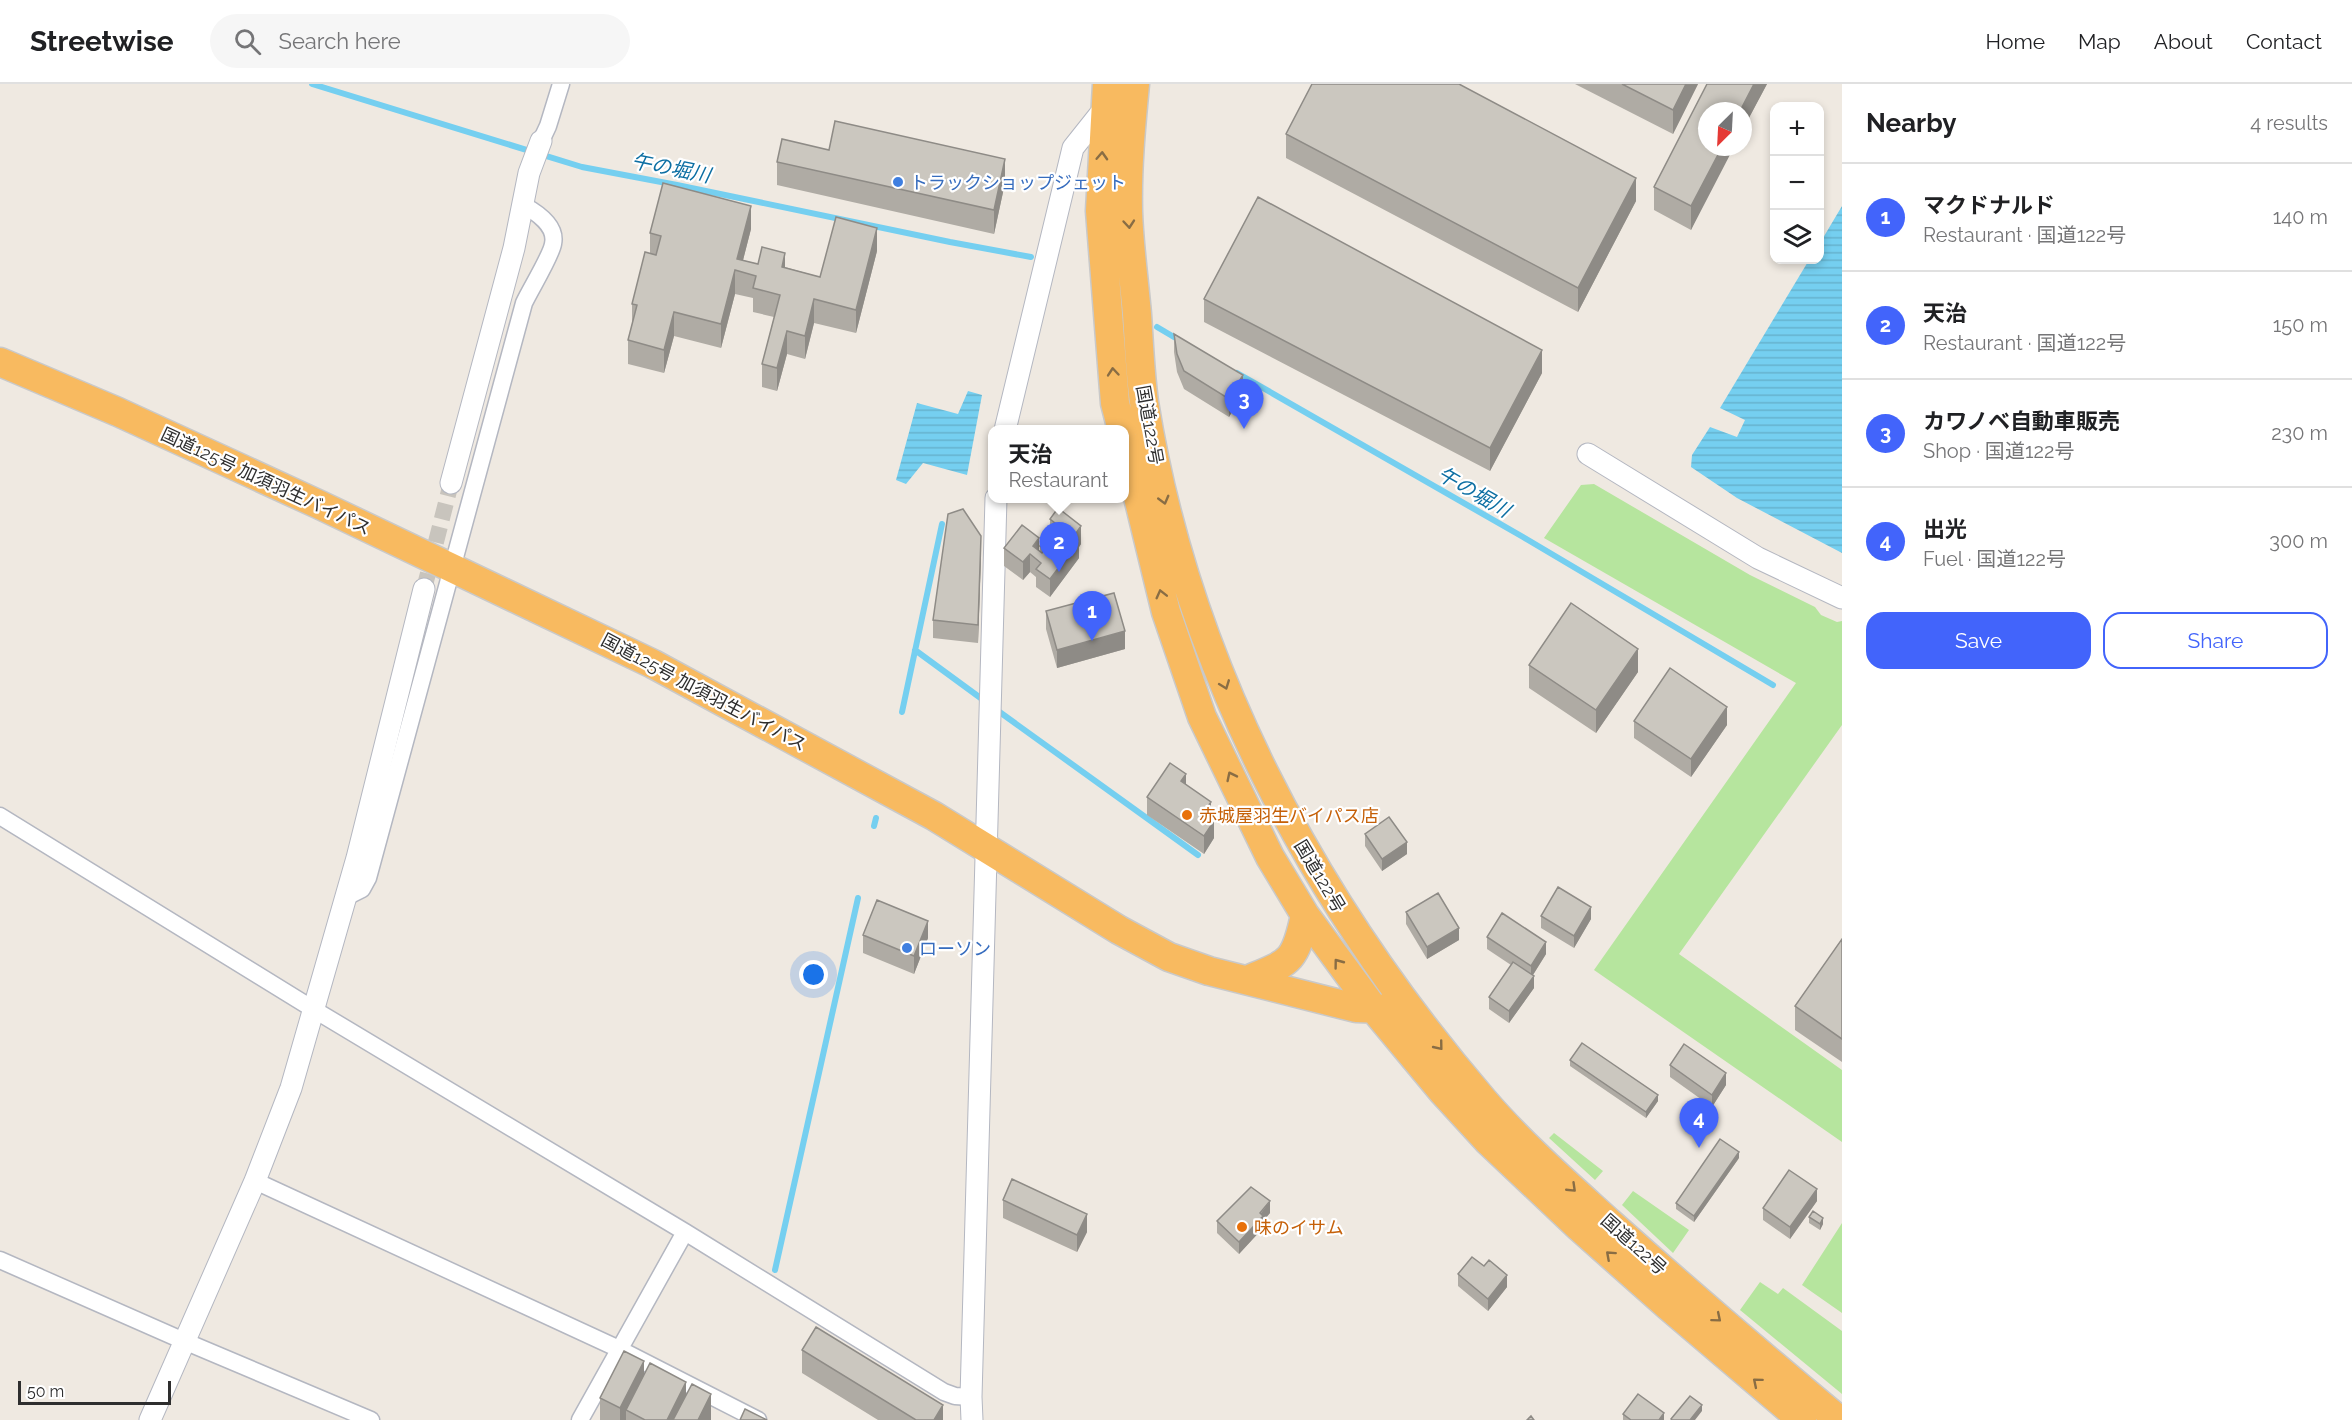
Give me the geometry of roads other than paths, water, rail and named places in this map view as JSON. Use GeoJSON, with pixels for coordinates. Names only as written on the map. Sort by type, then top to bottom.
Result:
{"type":"FeatureCollection","features":[{"type":"Feature","properties":{"kind":"highway","name":"国道122号"},"geometry":{"type":"LineString","coordinates":[[1134,93],[1128,209],[1144,399],[1162,493],[1197,612],[1232,703],[1294,833],[1339,909],[1402,1000],[1486,1103],[1528,1146],[1693,1297],[1839,1420]]}},
{"type":"Feature","properties":{"kind":"highway","name":"国道122号"},"geometry":{"type":"LineString","coordinates":[[1106,97],[1100,211],[1115,403],[1121,425]]}},
{"type":"Feature","properties":{"kind":"highway","name":"国道125号 加須羽生バイパス"},"geometry":{"type":"LineString","coordinates":[[0,362],[129,417],[453,567],[652,664],[846,768],[985,848],[1119,930],[1169,957],[1209,971],[1356,1008],[1384,1009],[1402,1000]]}},
{"type":"Feature","properties":{"kind":"highway","name":"国道122号"},"geometry":{"type":"LineString","coordinates":[[1129,460],[1166,612],[1202,717],[1270,857],[1305,915],[1374,1010],[1443,1092],[1496,1149],[1659,1299],[1802,1420]]}},
{"type":"Feature","properties":{"kind":"highway"},"geometry":{"type":"LineString","coordinates":[[1247,980],[1279,966],[1291,957],[1299,946],[1305,915]]}},
{"type":"Feature","properties":{"kind":"street"},"geometry":{"type":"LineString","coordinates":[[451,483],[514,248],[529,173],[548,126],[561,84]]}},
{"type":"Feature","properties":{"kind":"street"},"geometry":{"type":"LineString","coordinates":[[1006,425],[1073,148],[1106,97],[1134,93]]}},
{"type":"Feature","properties":{"kind":"street"},"geometry":{"type":"LineString","coordinates":[[346,897],[362,889],[368,878],[524,303],[553,244],[552,233],[545,222],[535,211],[523,205]]}},
{"type":"Feature","properties":{"kind":"street"},"geometry":{"type":"LineString","coordinates":[[1588,454],[1758,558],[1842,598]]}},
{"type":"Feature","properties":{"kind":"street"},"geometry":{"type":"LineString","coordinates":[[972,1420],[985,848],[996,503]]}},
{"type":"Feature","properties":{"kind":"street"},"geometry":{"type":"LineString","coordinates":[[150,1420],[255,1181],[291,1088],[346,897],[424,589]]}},
{"type":"Feature","properties":{"kind":"street"},"geometry":{"type":"LineString","coordinates":[[0,816],[944,1392],[954,1396],[971,1397]]}},
{"type":"Feature","properties":{"kind":"street"},"geometry":{"type":"LineString","coordinates":[[255,1181],[619,1349],[758,1420]]}},
{"type":"Feature","properties":{"kind":"street"},"geometry":{"type":"LineString","coordinates":[[580,1420],[685,1232]]}},
{"type":"Feature","properties":{"kind":"street"},"geometry":{"type":"LineString","coordinates":[[0,1260],[371,1420]]}},
{"type":"Feature","properties":{"kind":"water"},"geometry":{"type":"Polygon","coordinates":[[[1842,206],[1842,553],[1737,498],[1691,467],[1692,455],[1710,427],[1737,437],[1745,420],[1720,408],[1807,264],[1824,264],[1824,236],[1842,206]]]}},
{"type":"Feature","properties":{"kind":"water"},"geometry":{"type":"Polygon","coordinates":[[[968,391],[982,395],[967,475],[923,463],[906,484],[896,480],[917,403],[958,414],[968,391]]]}},
{"type":"Feature","properties":{"kind":"waterway","name":"午の堀川"},"geometry":{"type":"LineString","coordinates":[[312,84],[582,167],[1031,257]]}},
{"type":"Feature","properties":{"kind":"waterway","name":"午の堀川"},"geometry":{"type":"LineString","coordinates":[[1157,327],[1179,340]]}},
{"type":"Feature","properties":{"kind":"waterway","name":"午の堀川"},"geometry":{"type":"LineString","coordinates":[[1237,373],[1523,537],[1773,685]]}},
{"type":"Feature","properties":{"kind":"waterway"},"geometry":{"type":"LineString","coordinates":[[902,712],[942,524]]}},
{"type":"Feature","properties":{"kind":"waterway"},"geometry":{"type":"LineString","coordinates":[[915,650],[986,702]]}},
{"type":"Feature","properties":{"kind":"waterway"},"geometry":{"type":"LineString","coordinates":[[994,708],[1198,855]]}},
{"type":"Feature","properties":{"kind":"waterway"},"geometry":{"type":"LineString","coordinates":[[874,826],[876,818]]}},
{"type":"Feature","properties":{"kind":"waterway"},"geometry":{"type":"LineString","coordinates":[[775,1270],[858,898]]}},
{"type":"Feature","properties":{"kind":"tunnel"},"geometry":{"type":"LineString","coordinates":[[424,589],[451,483]]}},
{"type":"Feature","properties":{"kind":"place","name":"トラックショップジェット"},"geometry":{"type":"Point","coordinates":[898,182]}},
{"type":"Feature","properties":{"kind":"place","name":"カワノベ自動車販売"},"geometry":{"type":"Point","coordinates":[1244,429]}},
{"type":"Feature","properties":{"kind":"place","name":"天治"},"geometry":{"type":"Point","coordinates":[1059,572]}},
{"type":"Feature","properties":{"kind":"place","name":"マクドナルド"},"geometry":{"type":"Point","coordinates":[1092,641]}},
{"type":"Feature","properties":{"kind":"place","name":"赤城屋羽生バイパス店"},"geometry":{"type":"Point","coordinates":[1187,815]}},
{"type":"Feature","properties":{"kind":"place","name":"ローソン"},"geometry":{"type":"Point","coordinates":[907,948]}},
{"type":"Feature","properties":{"kind":"place","name":"出光"},"geometry":{"type":"Point","coordinates":[1699,1148]}},
{"type":"Feature","properties":{"kind":"place","name":"味のイサム"},"geometry":{"type":"Point","coordinates":[1242,1227]}}]}
